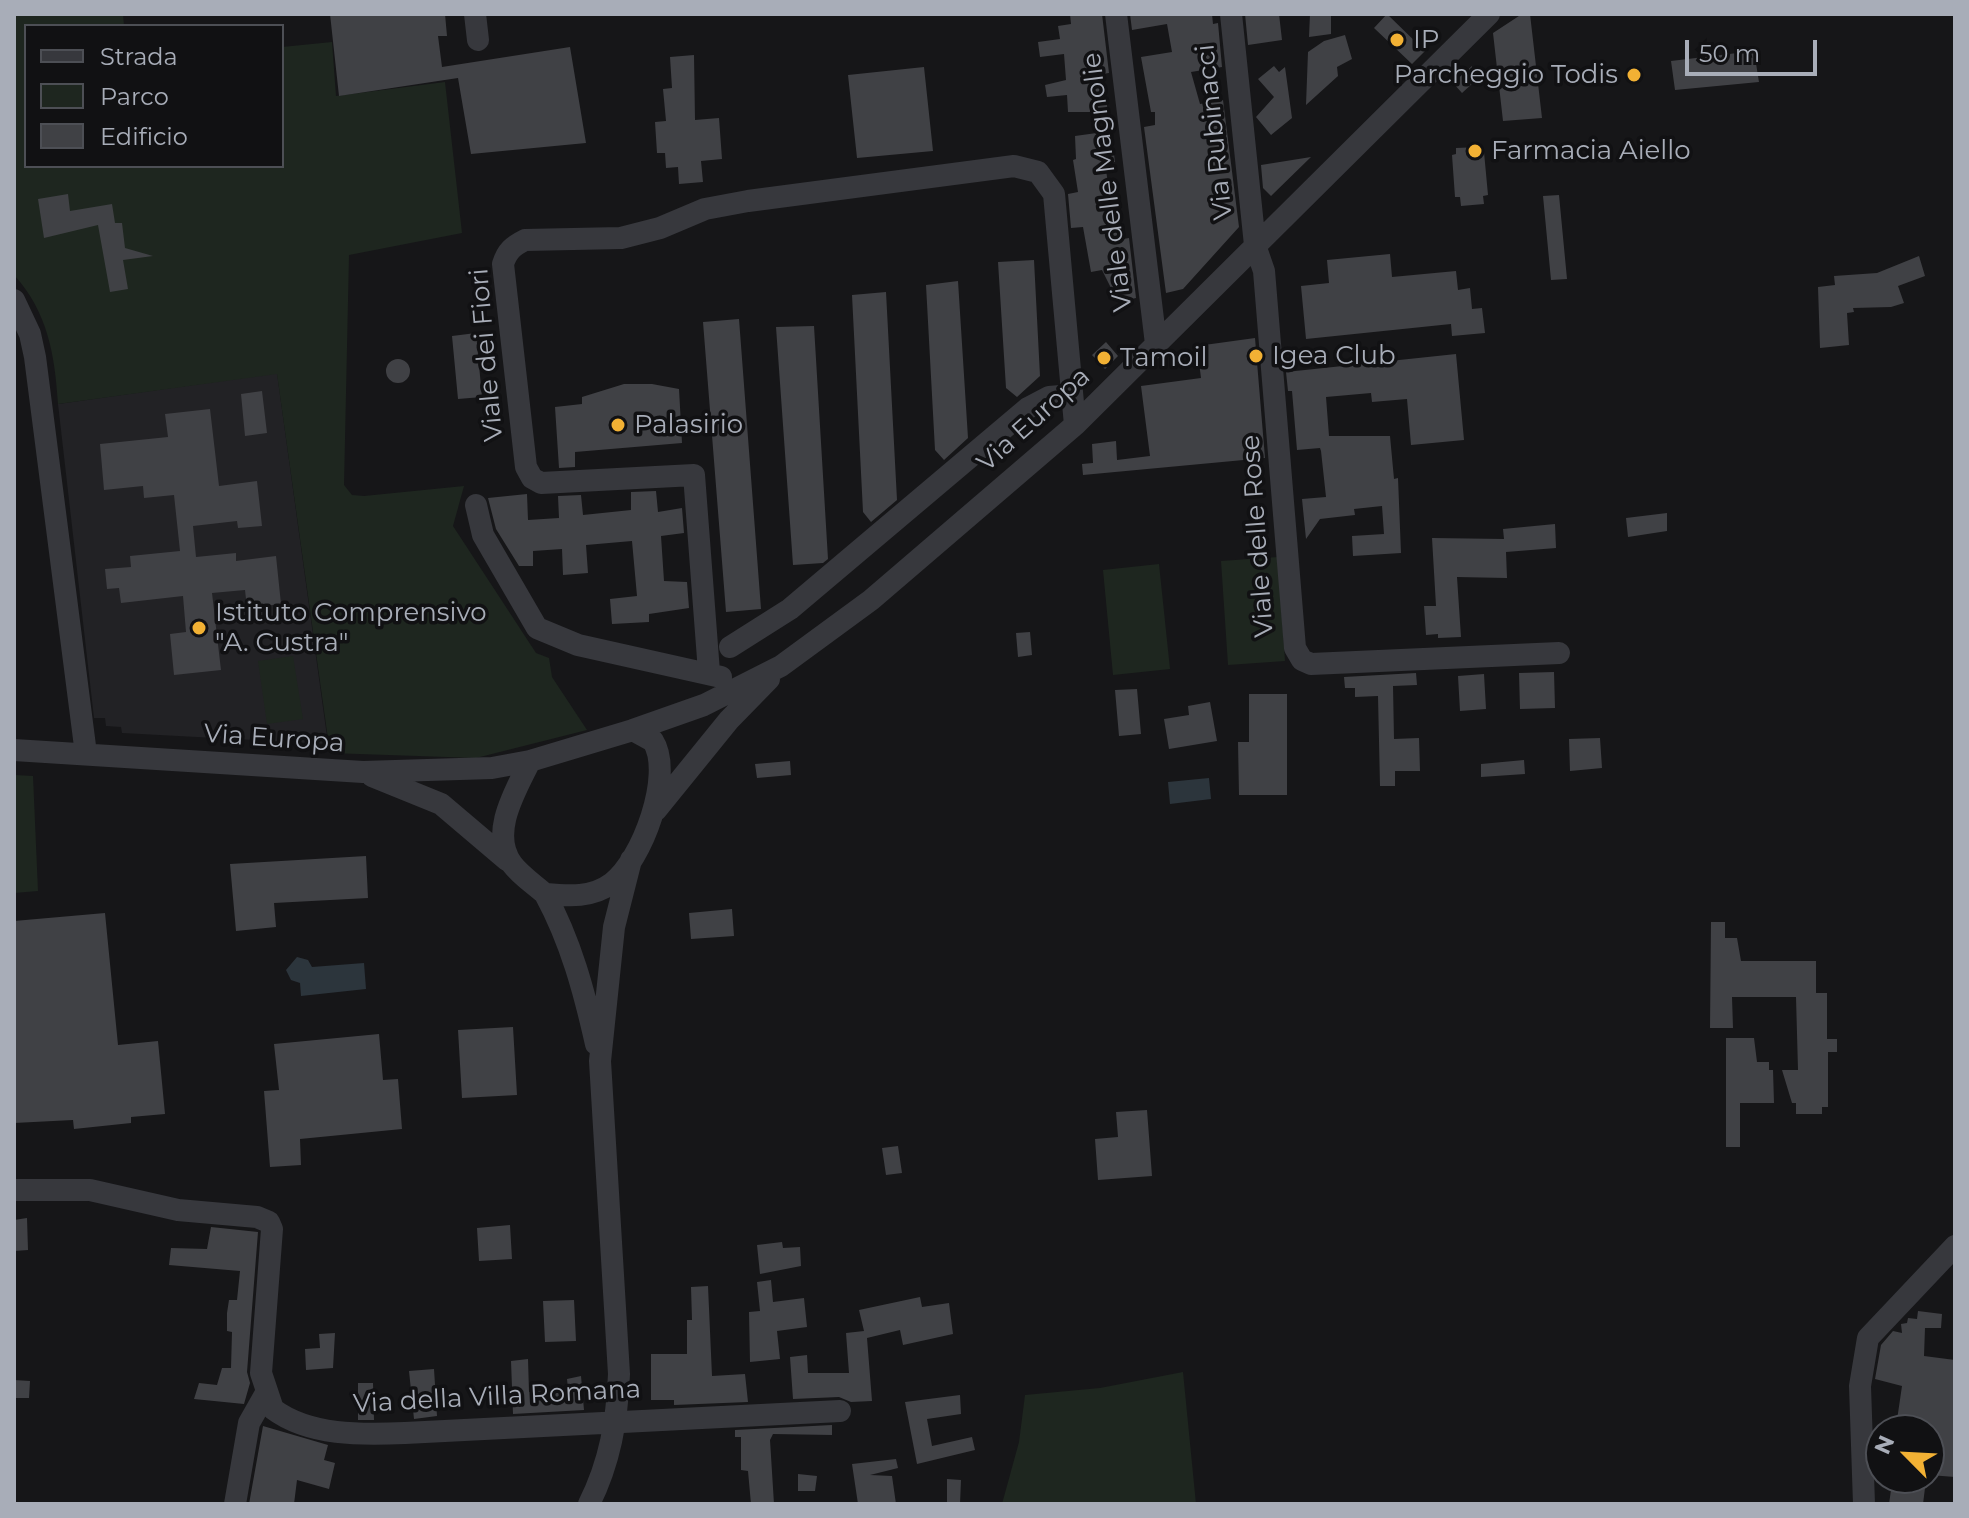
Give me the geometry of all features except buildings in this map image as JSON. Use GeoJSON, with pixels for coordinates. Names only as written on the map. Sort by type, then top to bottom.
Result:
{"type":"FeatureCollection","features":[{"type":"Feature","properties":{"kind":"street"},"geometry":{"type":"LineString","coordinates":[[475,14],[478,40]]}},
{"type":"Feature","properties":{"kind":"street","name":"Viale delle Magnolie"},"geometry":{"type":"LineString","coordinates":[[1116,14],[1156,344]]}},
{"type":"Feature","properties":{"kind":"street","name":"Via Rubinacci"},"geometry":{"type":"LineString","coordinates":[[1231,14],[1255,245]]}},
{"type":"Feature","properties":{"kind":"street","name":"Via Europa"},"geometry":{"type":"LineString","coordinates":[[633,730],[704,705],[781,666],[871,600],[1075,425],[1489,14]]}},
{"type":"Feature","properties":{"kind":"street","name":"Viale dei Fiori"},"geometry":{"type":"LineString","coordinates":[[709,672],[694,475],[541,483],[532,478],[526,467],[503,264],[506,253],[516,244],[525,240],[621,238],[660,228],[705,209],[748,201],[1014,166],[1038,172],[1054,194],[1075,425]]}},
{"type":"Feature","properties":{"kind":"street","name":"Viale delle Rose"},"geometry":{"type":"LineString","coordinates":[[1255,245],[1264,271],[1291,622],[1295,648],[1302,660],[1311,664],[1559,653]]}},
{"type":"Feature","properties":{"kind":"street"},"geometry":{"type":"LineString","coordinates":[[14,300],[30,334],[35,357],[86,754]]}},
{"type":"Feature","properties":{"kind":"street"},"geometry":{"type":"LineString","coordinates":[[730,647],[790,609],[1028,408],[1049,397],[1072,395]]}},
{"type":"Feature","properties":{"kind":"street"},"geometry":{"type":"LineString","coordinates":[[476,505],[483,535],[537,628],[578,645],[709,672],[743,685]]}},
{"type":"Feature","properties":{"kind":"street"},"geometry":{"type":"LineString","coordinates":[[652,815],[729,720],[781,666]]}},
{"type":"Feature","properties":{"kind":"street"},"geometry":{"type":"LineString","coordinates":[[511,864],[503,841],[509,802],[530,761],[633,730],[653,741],[659,751],[659,785],[652,815],[631,860],[614,927],[600,1061]]}},
{"type":"Feature","properties":{"kind":"street","name":"Via Europa"},"geometry":{"type":"LineString","coordinates":[[14,750],[363,772],[492,768],[530,761]]}},
{"type":"Feature","properties":{"kind":"street"},"geometry":{"type":"LineString","coordinates":[[363,772],[441,804],[545,894],[565,930],[581,977],[600,1061],[619,1374],[616,1420],[602,1478],[589,1504]]}},
{"type":"Feature","properties":{"kind":"street"},"geometry":{"type":"LineString","coordinates":[[545,894],[590,894],[613,882],[631,860]]}},
{"type":"Feature","properties":{"kind":"street"},"geometry":{"type":"LineString","coordinates":[[14,1190],[90,1190],[156,1206],[257,1217],[269,1222],[272,1229],[261,1373],[266,1393],[249,1423],[235,1504]]}},
{"type":"Feature","properties":{"kind":"street"},"geometry":{"type":"LineString","coordinates":[[1864,1504],[1861,1371],[1868,1338],[1955,1246]]}},
{"type":"Feature","properties":{"kind":"street","name":"Via della Villa Romana"},"geometry":{"type":"LineString","coordinates":[[266,1393],[269,1403],[280,1415],[339,1432],[405,1433],[840,1411]]}},
{"type":"Feature","properties":{"kind":"shaded area","name":"Istituto Comprensivo \"A. Custra\""},"geometry":{"type":"Polygon","coordinates":[[[277,373],[328,744],[122,733],[121,727],[106,726],[105,718],[94,718],[58,404],[277,373]]]}},
{"type":"Feature","properties":{"kind":"shaded area"},"geometry":{"type":"Polygon","coordinates":[[[1209,778],[1211,799],[1170,804],[1168,782],[1209,778]]]}},
{"type":"Feature","properties":{"kind":"shaded area"},"geometry":{"type":"Polygon","coordinates":[[[297,957],[308,960],[312,967],[364,963],[366,989],[301,996],[300,983],[291,980],[286,970],[297,957]]]}},
{"type":"Feature","properties":{"kind":"green space"},"geometry":{"type":"Polygon","coordinates":[[[14,14],[123,14],[124,24],[24,24],[24,168],[284,168],[284,47],[332,42],[336,96],[445,82],[462,233],[349,255],[344,485],[352,495],[364,496],[464,486],[453,526],[536,653],[549,658],[552,677],[587,730],[476,758],[330,753],[277,374],[58,404],[48,335],[35,304],[14,275],[14,14]]]}},
{"type":"Feature","properties":{"kind":"green space"},"geometry":{"type":"Polygon","coordinates":[[[1278,557],[1285,661],[1228,665],[1221,561],[1278,557]]]}},
{"type":"Feature","properties":{"kind":"green space"},"geometry":{"type":"Polygon","coordinates":[[[1159,564],[1170,669],[1113,675],[1103,570],[1159,564]]]}},
{"type":"Feature","properties":{"kind":"green space"},"geometry":{"type":"Polygon","coordinates":[[[293,656],[303,719],[267,724],[258,661],[293,656]]]}},
{"type":"Feature","properties":{"kind":"green space"},"geometry":{"type":"Polygon","coordinates":[[[14,775],[33,776],[38,891],[14,893],[14,775]]]}},
{"type":"Feature","properties":{"kind":"green space"},"geometry":{"type":"Polygon","coordinates":[[[1183,1372],[1196,1504],[1002,1504],[1019,1442],[1025,1395],[1100,1388],[1183,1372]]]}},
{"type":"Feature","properties":{"kind":"place","name":"IP"},"geometry":{"type":"Point","coordinates":[1397,40]}},
{"type":"Feature","properties":{"kind":"place","name":"Parcheggio Todis"},"geometry":{"type":"Point","coordinates":[1634,75]}},
{"type":"Feature","properties":{"kind":"place","name":"Farmacia Aiello"},"geometry":{"type":"Point","coordinates":[1475,151]}},
{"type":"Feature","properties":{"kind":"place","name":"Igea Club"},"geometry":{"type":"Point","coordinates":[1256,356]}},
{"type":"Feature","properties":{"kind":"place","name":"Tamoil"},"geometry":{"type":"Point","coordinates":[1104,358]}},
{"type":"Feature","properties":{"kind":"place","name":"Palasirio"},"geometry":{"type":"Point","coordinates":[618,425]}},
{"type":"Feature","properties":{"kind":"place","name":"Istituto Comprensivo \"A. Custra\""},"geometry":{"type":"Point","coordinates":[199,628]}}]}
